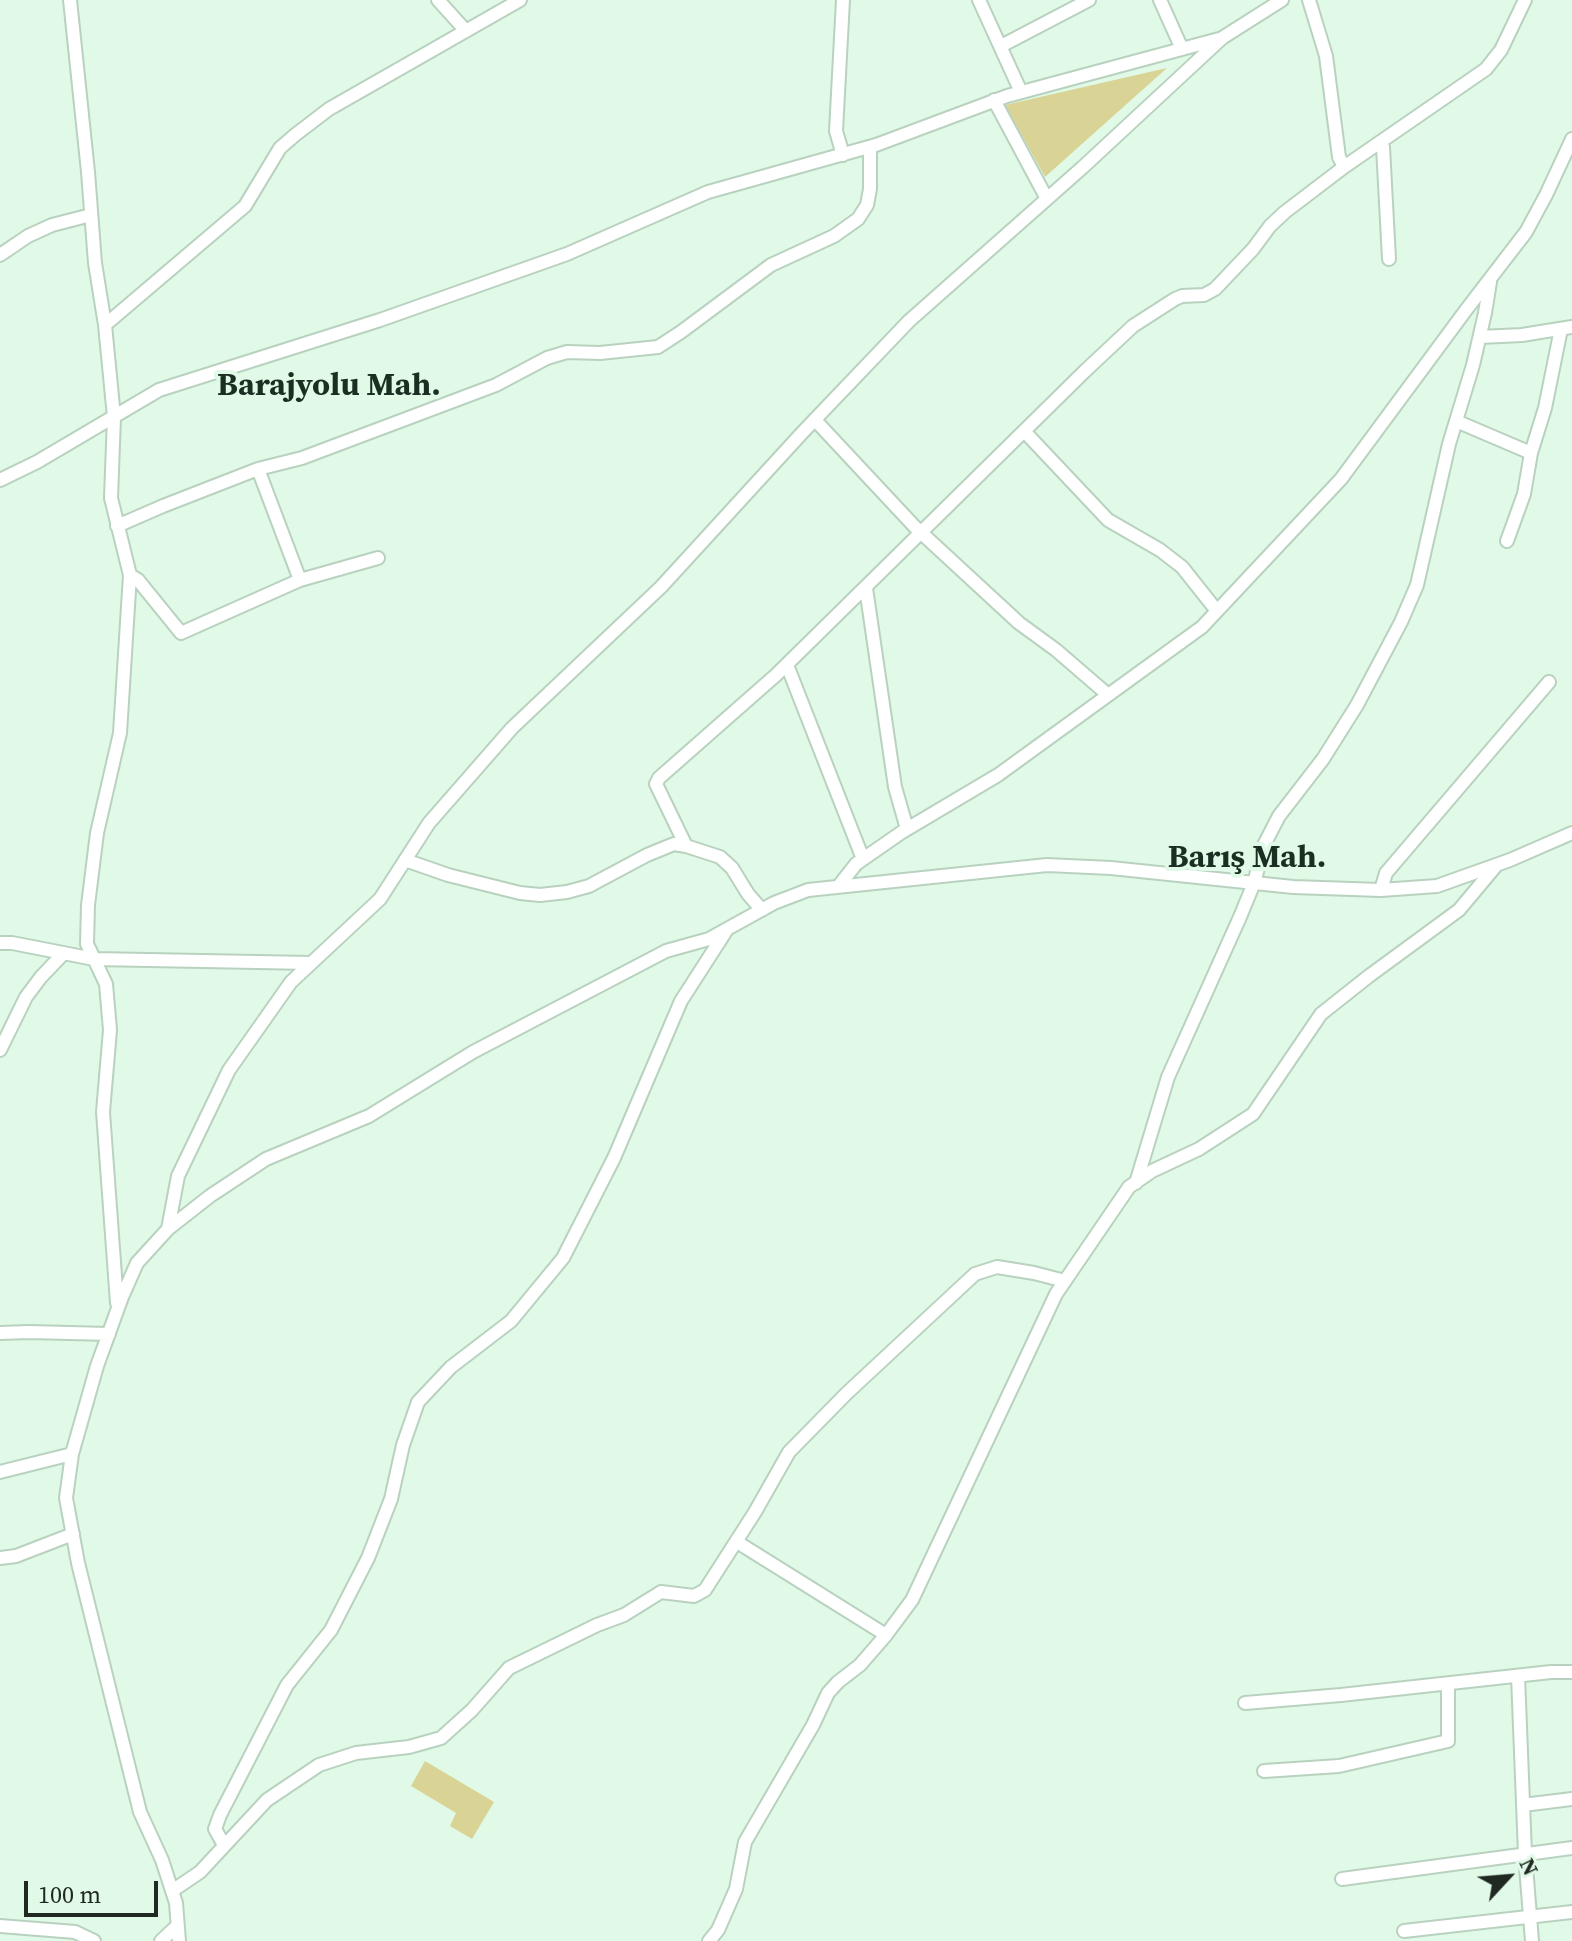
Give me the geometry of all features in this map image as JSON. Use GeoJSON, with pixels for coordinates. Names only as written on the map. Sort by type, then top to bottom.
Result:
{"type":"FeatureCollection","features":[{"type":"Feature","properties":{"kind":"street"},"geometry":{"type":"LineString","coordinates":[[70,0],[95,263],[114,417],[111,498],[130,575],[120,733],[97,833],[88,905],[87,944],[106,984],[110,1030],[103,1112],[117,1311]]}},
{"type":"Feature","properties":{"kind":"street"},"geometry":{"type":"LineString","coordinates":[[438,0],[466,31]]}},
{"type":"Feature","properties":{"kind":"street"},"geometry":{"type":"LineString","coordinates":[[105,325],[245,206],[280,148],[295,135],[329,109],[520,0]]}},
{"type":"Feature","properties":{"kind":"street"},"geometry":{"type":"LineString","coordinates":[[843,0],[836,131],[843,155]]}},
{"type":"Feature","properties":{"kind":"street"},"geometry":{"type":"LineString","coordinates":[[979,0],[1021,92]]}},
{"type":"Feature","properties":{"kind":"street"},"geometry":{"type":"LineString","coordinates":[[1001,46],[1089,0]]}},
{"type":"Feature","properties":{"kind":"street"},"geometry":{"type":"LineString","coordinates":[[1160,0],[1182,49]]}},
{"type":"Feature","properties":{"kind":"street"},"geometry":{"type":"LineString","coordinates":[[168,1229],[178,1176],[229,1070],[291,982],[380,899],[429,823],[512,728],[661,587],[909,321],[1222,38],[1282,0]]}},
{"type":"Feature","properties":{"kind":"street"},"geometry":{"type":"LineString","coordinates":[[1309,0],[1326,56],[1339,157],[1344,167]]}},
{"type":"Feature","properties":{"kind":"street"},"geometry":{"type":"LineString","coordinates":[[686,846],[656,784],[659,778],[787,665],[1133,326],[1175,299],[1204,295],[1215,289],[1277,219],[1344,167],[1486,69],[1501,50],[1525,0]]}},
{"type":"Feature","properties":{"kind":"street"},"geometry":{"type":"LineString","coordinates":[[0,480],[37,462],[159,390],[380,320],[554,258],[708,192],[870,147],[994,100],[1222,38]]}},
{"type":"Feature","properties":{"kind":"street"},"geometry":{"type":"LineString","coordinates":[[994,100],[1047,199]]}},
{"type":"Feature","properties":{"kind":"street"},"geometry":{"type":"LineString","coordinates":[[838,887],[863,859],[998,775],[1202,627],[1341,479],[1526,232],[1572,139]]}},
{"type":"Feature","properties":{"kind":"street"},"geometry":{"type":"LineString","coordinates":[[1380,142],[1383,147],[1389,259]]}},
{"type":"Feature","properties":{"kind":"street"},"geometry":{"type":"LineString","coordinates":[[117,526],[258,469],[302,458],[496,385],[547,358],[567,352],[600,353],[658,347],[771,265],[834,236],[858,219],[867,205],[870,189],[870,147]]}},
{"type":"Feature","properties":{"kind":"street"},"geometry":{"type":"LineString","coordinates":[[0,255],[28,236],[52,225],[91,215]]}},
{"type":"Feature","properties":{"kind":"street"},"geometry":{"type":"LineString","coordinates":[[1136,1183],[1168,1077],[1240,917],[1254,883],[1264,845],[1279,816],[1323,759],[1357,705],[1417,585],[1456,421],[1480,337],[1491,278]]}},
{"type":"Feature","properties":{"kind":"street"},"geometry":{"type":"LineString","coordinates":[[1480,337],[1567,328],[1531,453],[1524,494],[1507,541]]}},
{"type":"Feature","properties":{"kind":"street"},"geometry":{"type":"LineString","coordinates":[[815,420],[921,532],[1019,623],[1107,694]]}},
{"type":"Feature","properties":{"kind":"street"},"geometry":{"type":"LineString","coordinates":[[1456,421],[1531,453]]}},
{"type":"Feature","properties":{"kind":"street"},"geometry":{"type":"LineString","coordinates":[[1024,431],[1108,520],[1160,550],[1182,567],[1217,611]]}},
{"type":"Feature","properties":{"kind":"street"},"geometry":{"type":"LineString","coordinates":[[258,469],[300,580]]}},
{"type":"Feature","properties":{"kind":"street"},"geometry":{"type":"LineString","coordinates":[[130,575],[138,580],[181,633],[300,580],[378,558]]}},
{"type":"Feature","properties":{"kind":"street"},"geometry":{"type":"LineString","coordinates":[[866,588],[895,787],[907,829]]}},
{"type":"Feature","properties":{"kind":"street"},"geometry":{"type":"LineString","coordinates":[[787,665],[863,859]]}},
{"type":"Feature","properties":{"kind":"street"},"geometry":{"type":"LineString","coordinates":[[1381,890],[1386,873],[1549,682]]}},
{"type":"Feature","properties":{"kind":"street"},"geometry":{"type":"LineString","coordinates":[[179,1941],[176,1903],[162,1860],[140,1812],[78,1563],[66,1498],[72,1454],[97,1366],[117,1311],[137,1263],[168,1229],[210,1196],[266,1159],[369,1116],[473,1052],[666,951],[709,939],[762,910],[808,890],[1047,865],[1111,868],[1293,887],[1381,890],[1437,886],[1572,833]]}},
{"type":"Feature","properties":{"kind":"street"},"geometry":{"type":"LineString","coordinates":[[405,860],[448,875],[540,895],[589,886],[674,844],[720,857],[732,868],[762,910]]}},
{"type":"Feature","properties":{"kind":"street"},"geometry":{"type":"LineString","coordinates":[[709,1941],[718,1930],[736,1889],[745,1842],[813,1725],[828,1693],[860,1665],[912,1600],[1056,1294],[1129,1187],[1152,1171],[1199,1149],[1253,1114],[1321,1014],[1459,910],[1497,865]]}},
{"type":"Feature","properties":{"kind":"street"},"geometry":{"type":"LineString","coordinates":[[224,1845],[215,1829],[220,1815],[287,1685],[331,1630],[368,1558],[391,1499],[403,1445],[418,1402],[451,1367],[511,1321],[563,1258],[614,1158],[681,1001],[728,928]]}},
{"type":"Feature","properties":{"kind":"street"},"geometry":{"type":"LineString","coordinates":[[0,943],[94,959],[311,963]]}},
{"type":"Feature","properties":{"kind":"street"},"geometry":{"type":"LineString","coordinates":[[0,1050],[26,997],[63,954]]}},
{"type":"Feature","properties":{"kind":"street"},"geometry":{"type":"LineString","coordinates":[[172,1891],[200,1872],[267,1800],[319,1765],[356,1753],[409,1747],[441,1738],[472,1710],[509,1668],[624,1615],[661,1592],[694,1596],[705,1590],[789,1452],[847,1393],[975,1274],[997,1267],[1065,1281]]}},
{"type":"Feature","properties":{"kind":"street"},"geometry":{"type":"LineString","coordinates":[[0,1333],[109,1334]]}},
{"type":"Feature","properties":{"kind":"street"},"geometry":{"type":"LineString","coordinates":[[0,1472],[72,1454]]}},
{"type":"Feature","properties":{"kind":"street"},"geometry":{"type":"LineString","coordinates":[[0,1558],[16,1556],[73,1534]]}},
{"type":"Feature","properties":{"kind":"street"},"geometry":{"type":"LineString","coordinates":[[737,1542],[886,1635]]}},
{"type":"Feature","properties":{"kind":"street"},"geometry":{"type":"LineString","coordinates":[[1245,1703],[1572,1672]]}},
{"type":"Feature","properties":{"kind":"street"},"geometry":{"type":"LineString","coordinates":[[1518,1676],[1525,1854],[1532,1941]]}},
{"type":"Feature","properties":{"kind":"street"},"geometry":{"type":"LineString","coordinates":[[1264,1771],[1339,1766],[1448,1741],[1448,1684]]}},
{"type":"Feature","properties":{"kind":"street"},"geometry":{"type":"LineString","coordinates":[[1523,1805],[1572,1799]]}},
{"type":"Feature","properties":{"kind":"street"},"geometry":{"type":"LineString","coordinates":[[1342,1879],[1572,1848]]}},
{"type":"Feature","properties":{"kind":"street"},"geometry":{"type":"LineString","coordinates":[[1404,1931],[1572,1912]]}},
{"type":"Feature","properties":{"kind":"street"},"geometry":{"type":"LineString","coordinates":[[0,1926],[75,1932],[94,1941]]}},
{"type":"Feature","properties":{"kind":"street"},"geometry":{"type":"LineString","coordinates":[[161,1941],[177,1926]]}},
{"type":"Feature","properties":{"kind":"shaded area"},"geometry":{"type":"Polygon","coordinates":[[[1167,68],[1045,177],[1005,105],[1167,68]]]}},
{"type":"Feature","properties":{"kind":"shaded area"},"geometry":{"type":"Polygon","coordinates":[[[425,1761],[494,1802],[472,1839],[450,1826],[456,1813],[411,1786],[425,1761]]]}},
{"type":"Feature","properties":{"kind":"district","name":"Barajyolu Mah."},"geometry":{"type":"Point","coordinates":[329,387]}},
{"type":"Feature","properties":{"kind":"district","name":"Barış Mah."},"geometry":{"type":"Point","coordinates":[1247,859]}}]}
